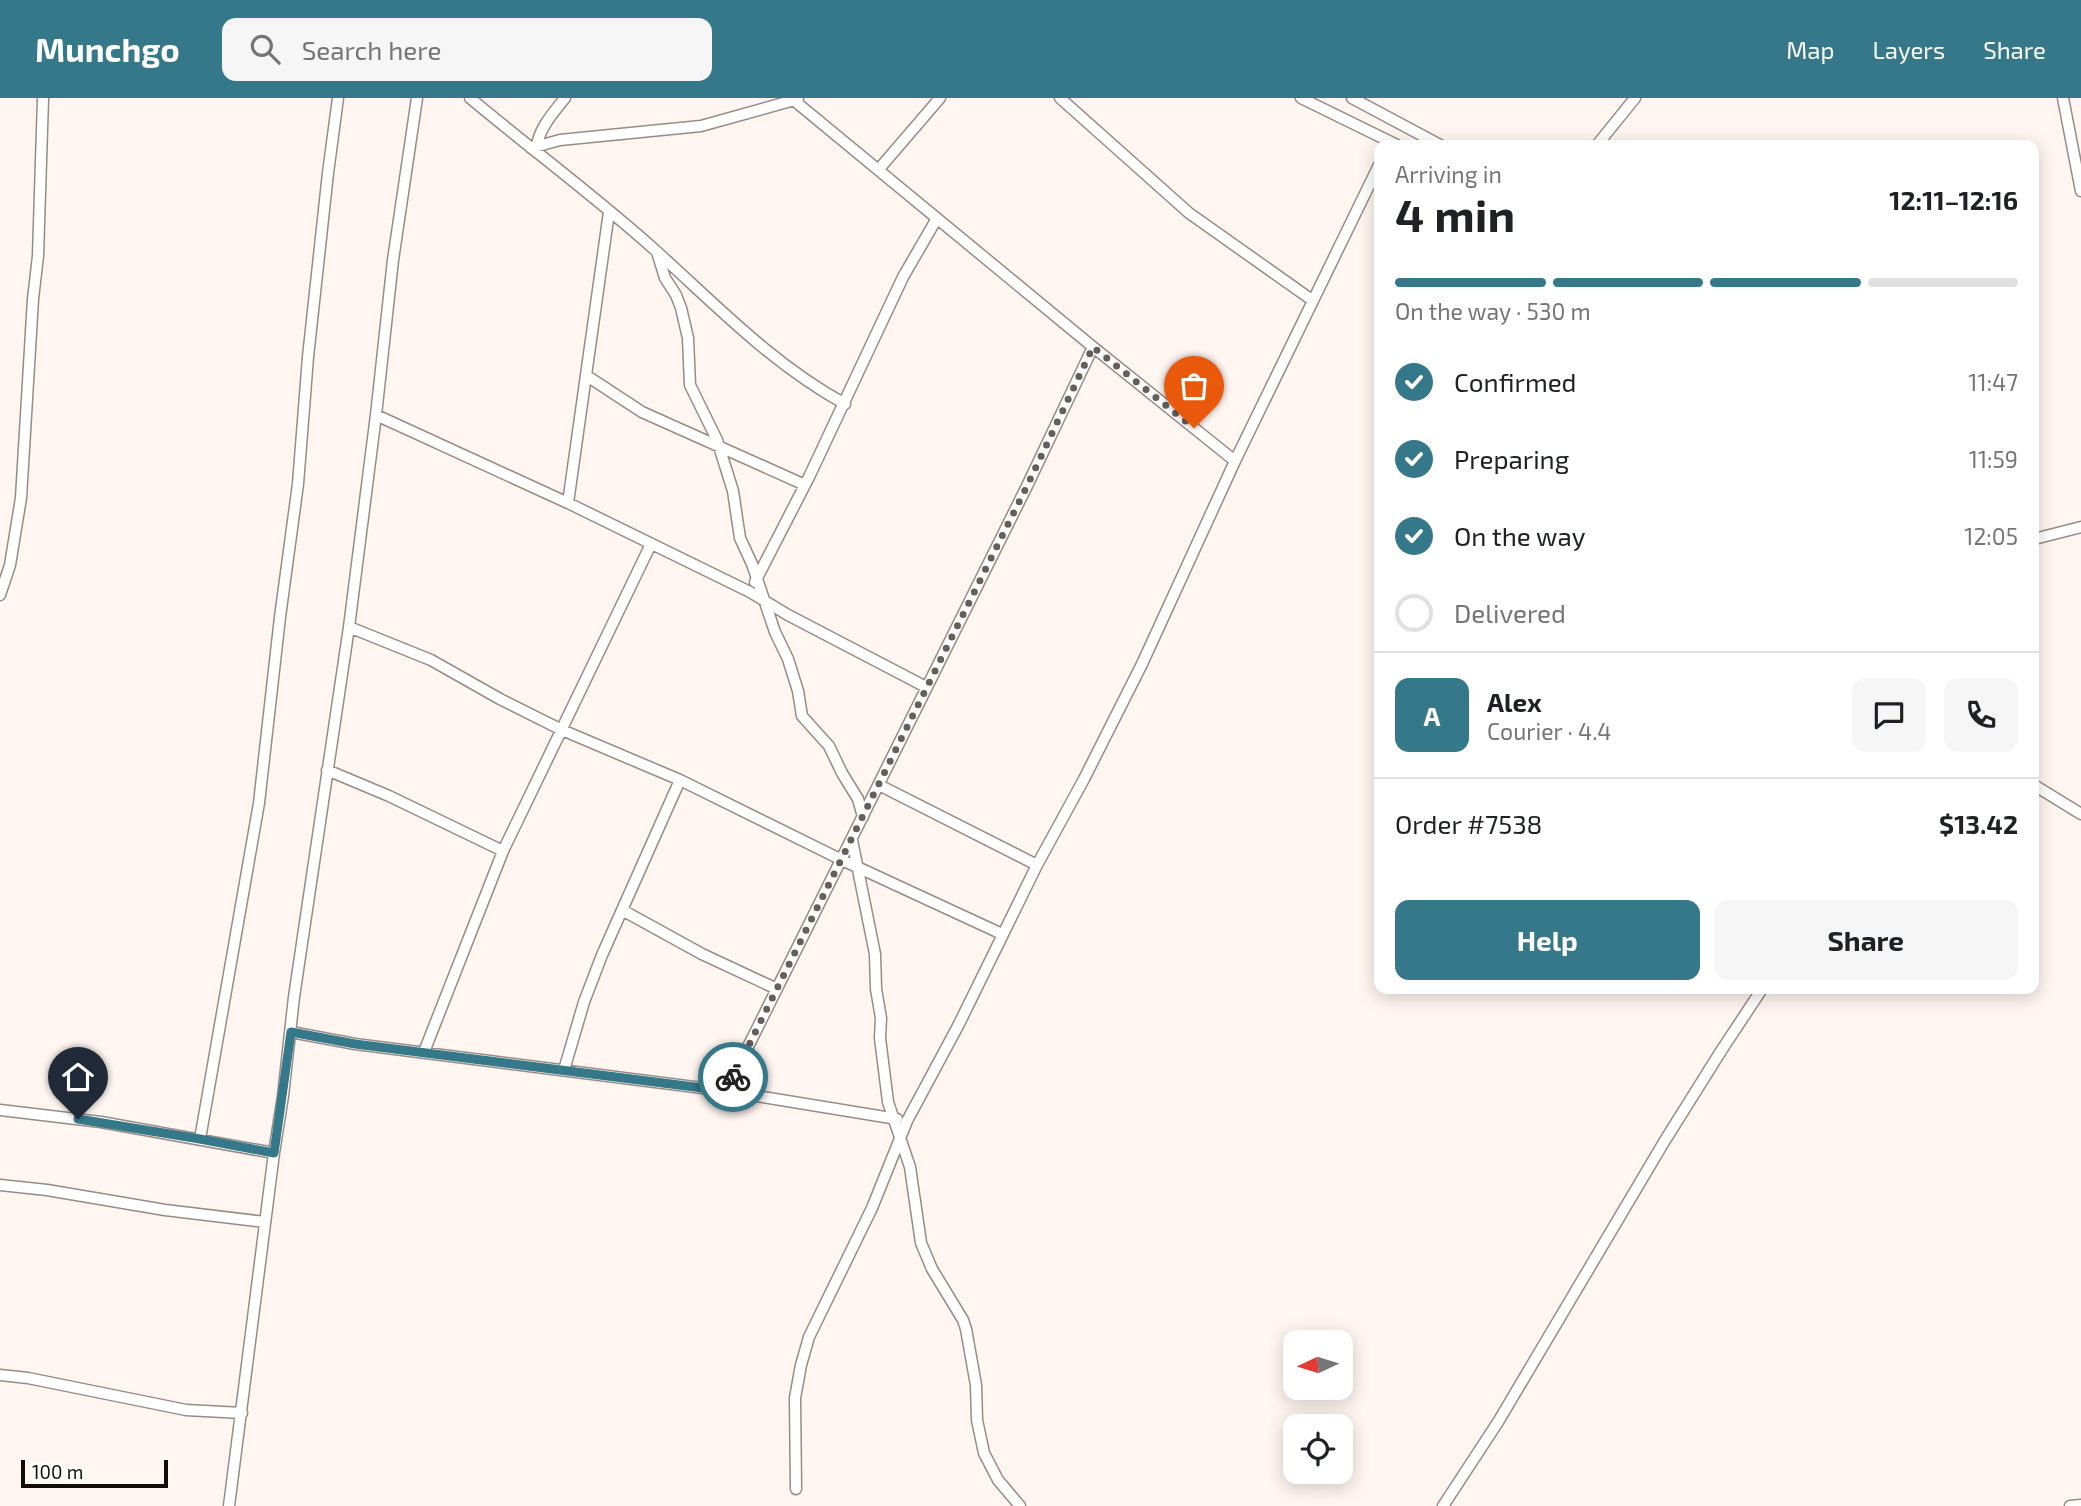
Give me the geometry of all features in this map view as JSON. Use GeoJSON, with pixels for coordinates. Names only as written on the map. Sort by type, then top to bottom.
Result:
{"type":"FeatureCollection","features":[{"type":"Feature","properties":{"kind":"street"},"geometry":{"type":"LineString","coordinates":[[0,595],[12,555],[22,486],[38,256],[43,98]]}},
{"type":"Feature","properties":{"kind":"street"},"geometry":{"type":"LineString","coordinates":[[200,1139],[259,803],[278,629],[298,484],[311,331],[338,98]]}},
{"type":"Feature","properties":{"kind":"street"},"geometry":{"type":"LineString","coordinates":[[229,1506],[294,997],[349,627],[393,260],[417,98]]}},
{"type":"Feature","properties":{"kind":"street"},"geometry":{"type":"LineString","coordinates":[[470,98],[534,146],[657,252],[769,354],[845,404]]}},
{"type":"Feature","properties":{"kind":"street"},"geometry":{"type":"LineString","coordinates":[[534,146],[548,120],[565,98]]}},
{"type":"Feature","properties":{"kind":"street"},"geometry":{"type":"LineString","coordinates":[[879,169],[940,98]]}},
{"type":"Feature","properties":{"kind":"street"},"geometry":{"type":"LineString","coordinates":[[1060,98],[1189,213],[1312,300]]}},
{"type":"Feature","properties":{"kind":"street"},"geometry":{"type":"LineString","coordinates":[[1301,98],[1384,140]]}},
{"type":"Feature","properties":{"kind":"street"},"geometry":{"type":"LineString","coordinates":[[1352,98],[1430,140]]}},
{"type":"Feature","properties":{"kind":"street"},"geometry":{"type":"LineString","coordinates":[[2063,98],[2081,191]]}},
{"type":"Feature","properties":{"kind":"street"},"geometry":{"type":"LineString","coordinates":[[534,146],[560,140],[701,126],[795,99],[936,220],[1235,461]]}},
{"type":"Feature","properties":{"kind":"street"},"geometry":{"type":"LineString","coordinates":[[1601,140],[1631,99]]}},
{"type":"Feature","properties":{"kind":"street"},"geometry":{"type":"LineString","coordinates":[[1394,140],[1400,125]]}},
{"type":"Feature","properties":{"kind":"street"},"geometry":{"type":"LineString","coordinates":[[796,1489],[795,1398],[809,1337],[872,1208],[907,1121],[1142,664],[1235,461],[1374,175]]}},
{"type":"Feature","properties":{"kind":"street"},"geometry":{"type":"LineString","coordinates":[[568,503],[609,212]]}},
{"type":"Feature","properties":{"kind":"street"},"geometry":{"type":"LineString","coordinates":[[750,592],[845,404],[903,277],[936,220]]}},
{"type":"Feature","properties":{"kind":"street"},"geometry":{"type":"LineString","coordinates":[[657,252],[665,278],[681,308],[688,338],[690,385],[714,430],[733,491],[740,538],[798,691],[802,716],[829,746],[858,799],[863,817]]}},
{"type":"Feature","properties":{"kind":"street"},"geometry":{"type":"LineString","coordinates":[[726,1091],[1027,486],[1093,347]]}},
{"type":"Feature","properties":{"kind":"street"},"geometry":{"type":"LineString","coordinates":[[587,376],[642,412],[805,485]]}},
{"type":"Feature","properties":{"kind":"street"},"geometry":{"type":"LineString","coordinates":[[376,415],[568,503],[750,592],[788,615],[926,687]]}},
{"type":"Feature","properties":{"kind":"street"},"geometry":{"type":"LineString","coordinates":[[2039,539],[2081,527]]}},
{"type":"Feature","properties":{"kind":"street"},"geometry":{"type":"LineString","coordinates":[[424,1052],[503,852],[651,544]]}},
{"type":"Feature","properties":{"kind":"street"},"geometry":{"type":"LineString","coordinates":[[349,627],[431,660],[562,730],[680,780],[842,860],[1002,934]]}},
{"type":"Feature","properties":{"kind":"street"},"geometry":{"type":"LineString","coordinates":[[327,770],[389,796],[503,852]]}},
{"type":"Feature","properties":{"kind":"street"},"geometry":{"type":"LineString","coordinates":[[564,1070],[583,1002],[680,780]]}},
{"type":"Feature","properties":{"kind":"street"},"geometry":{"type":"LineString","coordinates":[[879,785],[1037,865]]}},
{"type":"Feature","properties":{"kind":"street"},"geometry":{"type":"LineString","coordinates":[[2039,788],[2081,814]]}},
{"type":"Feature","properties":{"kind":"street"},"geometry":{"type":"LineString","coordinates":[[852,839],[875,954],[886,1091],[910,1167],[921,1243],[932,1269],[966,1329],[976,1385],[977,1420],[984,1453],[998,1480],[1020,1506]]}},
{"type":"Feature","properties":{"kind":"street"},"geometry":{"type":"LineString","coordinates":[[622,910],[702,954],[777,989]]}},
{"type":"Feature","properties":{"kind":"street"},"geometry":{"type":"LineString","coordinates":[[1443,1506],[1498,1422],[1706,1073],[1759,994]]}},
{"type":"Feature","properties":{"kind":"street"},"geometry":{"type":"LineString","coordinates":[[291,1032],[355,1044],[726,1091],[907,1121]]}},
{"type":"Feature","properties":{"kind":"street"},"geometry":{"type":"LineString","coordinates":[[0,1110],[102,1122],[274,1153]]}},
{"type":"Feature","properties":{"kind":"street"},"geometry":{"type":"LineString","coordinates":[[0,1185],[265,1222]]}},
{"type":"Feature","properties":{"kind":"street"},"geometry":{"type":"LineString","coordinates":[[0,1375],[28,1378],[186,1410],[242,1413]]}},
{"type":"Feature","properties":{"kind":"street"},"geometry":{"type":"LineString","coordinates":[[2070,1506],[2081,1505]]}},
{"type":"Feature","properties":{"kind":"way so far"},"geometry":{"type":"LineString","coordinates":[[733,1077],[1027,486],[1093,347],[1194,428]]}},
{"type":"Feature","properties":{"kind":"route"},"geometry":{"type":"LineString","coordinates":[[78,1119],[274,1153],[291,1032],[355,1044],[726,1091],[733,1077]]}}]}
